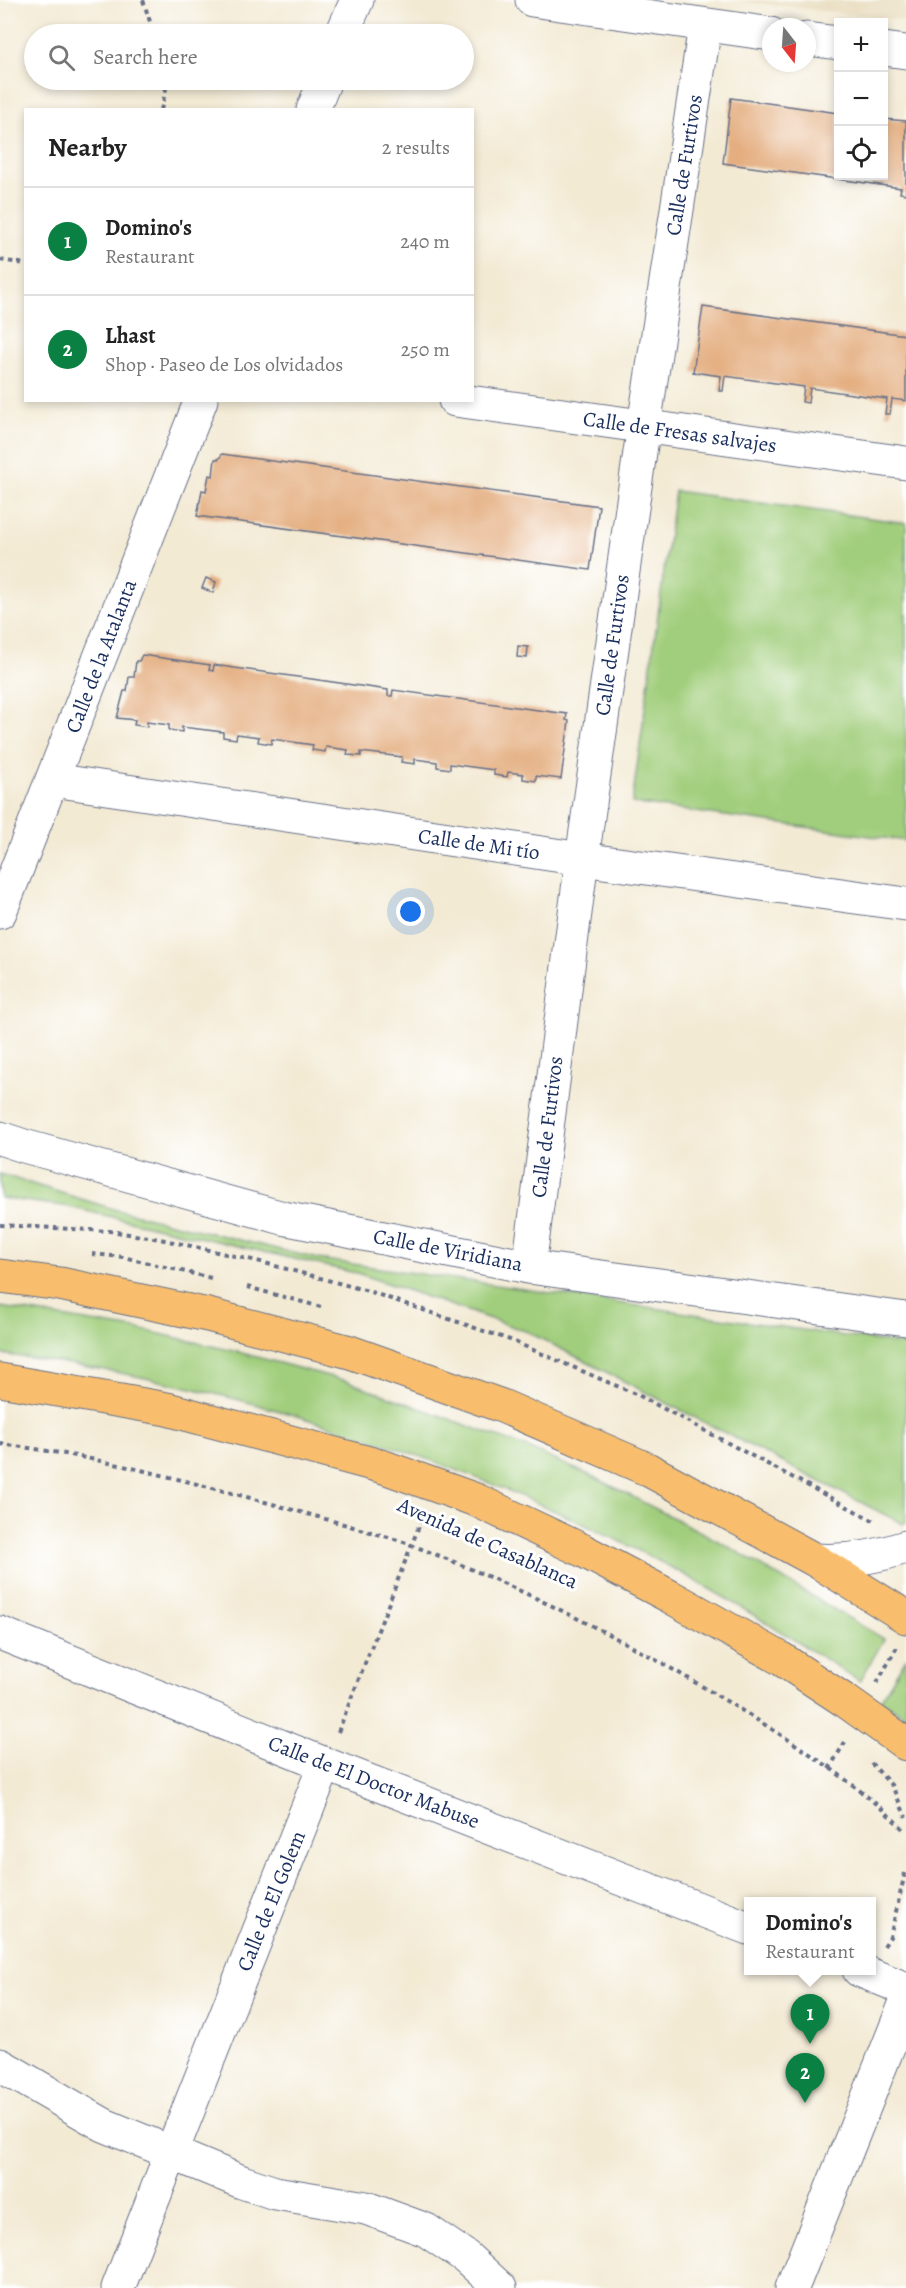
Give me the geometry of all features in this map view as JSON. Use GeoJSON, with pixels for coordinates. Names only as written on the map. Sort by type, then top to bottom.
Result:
{"type":"FeatureCollection","features":[{"type":"Feature","properties":{"kind":"main road"},"geometry":{"type":"LineString","coordinates":[[0,1276],[60,1284],[208,1315],[350,1352],[502,1406],[647,1469],[815,1560],[906,1617]]}},
{"type":"Feature","properties":{"kind":"main road","name":"Avenida de Casablanca"},"geometry":{"type":"LineString","coordinates":[[0,1380],[167,1409],[384,1467],[476,1500],[582,1550],[780,1658],[848,1702],[906,1744]]}},
{"type":"Feature","properties":{"kind":"street"},"geometry":{"type":"LineString","coordinates":[[346,24],[357,0]]}},
{"type":"Feature","properties":{"kind":"street"},"geometry":{"type":"LineString","coordinates":[[532,0],[762,33]]}},
{"type":"Feature","properties":{"kind":"street","name":"Calle de Furtivos"},"geometry":{"type":"LineString","coordinates":[[529,1266],[582,859],[705,26]]}},
{"type":"Feature","properties":{"kind":"street"},"geometry":{"type":"LineString","coordinates":[[816,40],[834,43]]}},
{"type":"Feature","properties":{"kind":"street"},"geometry":{"type":"LineString","coordinates":[[888,50],[906,52]]}},
{"type":"Feature","properties":{"kind":"street"},"geometry":{"type":"LineString","coordinates":[[314,108],[320,90]]}},
{"type":"Feature","properties":{"kind":"street","name":"Calle de la Atalanta"},"geometry":{"type":"LineString","coordinates":[[0,912],[200,402]]}},
{"type":"Feature","properties":{"kind":"street","name":"Calle de Fresas salvajes"},"geometry":{"type":"LineString","coordinates":[[468,402],[906,463]]}},
{"type":"Feature","properties":{"kind":"street","name":"Calle de Mi tío"},"geometry":{"type":"LineString","coordinates":[[53,780],[582,859],[906,904]]}},
{"type":"Feature","properties":{"kind":"street","name":"Calle de Viridiana"},"geometry":{"type":"LineString","coordinates":[[0,1138],[283,1218],[529,1266],[906,1319]]}},
{"type":"Feature","properties":{"kind":"street"},"geometry":{"type":"LineString","coordinates":[[815,1560],[839,1562],[885,1554],[906,1547]]}},
{"type":"Feature","properties":{"kind":"street","name":"Calle de El Doctor Mabuse"},"geometry":{"type":"LineString","coordinates":[[0,1633],[326,1764],[744,1926]]}},
{"type":"Feature","properties":{"kind":"street","name":"Calle de El Golem"},"geometry":{"type":"LineString","coordinates":[[118,2288],[326,1764]]}},
{"type":"Feature","properties":{"kind":"street"},"geometry":{"type":"LineString","coordinates":[[869,1975],[906,1989]]}},
{"type":"Feature","properties":{"kind":"street"},"geometry":{"type":"LineString","coordinates":[[792,2288],[906,2002]]}},
{"type":"Feature","properties":{"kind":"street"},"geometry":{"type":"LineString","coordinates":[[0,2065],[104,2125],[242,2182],[275,2193],[366,2208],[426,2230],[466,2257],[500,2288]]}},
{"type":"Feature","properties":{"kind":"path"},"geometry":{"type":"LineString","coordinates":[[143,0],[151,24]]}},
{"type":"Feature","properties":{"kind":"path"},"geometry":{"type":"LineString","coordinates":[[161,108],[166,90]]}},
{"type":"Feature","properties":{"kind":"path"},"geometry":{"type":"LineString","coordinates":[[0,260],[24,264]]}},
{"type":"Feature","properties":{"kind":"path"},"geometry":{"type":"LineString","coordinates":[[0,1225],[110,1232],[160,1239],[257,1261],[368,1291],[510,1340],[640,1396],[875,1522]]}},
{"type":"Feature","properties":{"kind":"path","name":"Avenida de Casablanca"},"geometry":{"type":"LineString","coordinates":[[0,1444],[41,1449],[165,1475],[258,1499],[412,1545],[520,1590],[657,1659],[765,1725],[829,1769],[879,1807],[906,1832]]}},
{"type":"Feature","properties":{"kind":"path"},"geometry":{"type":"LineString","coordinates":[[326,1764],[424,1513]]}},
{"type":"Feature","properties":{"kind":"path"},"geometry":{"type":"LineString","coordinates":[[844,1742],[852,1748]]}},
{"type":"Feature","properties":{"kind":"path"},"geometry":{"type":"LineString","coordinates":[[867,1760],[892,1786],[906,1817]]}},
{"type":"Feature","properties":{"kind":"shaded area"},"geometry":{"type":"Polygon","coordinates":[[[733,0],[906,0],[906,21],[733,0]]]}},
{"type":"Feature","properties":{"kind":"green space"},"geometry":{"type":"Polygon","coordinates":[[[675,491],[906,523],[906,841],[632,803],[675,491]]]}},
{"type":"Feature","properties":{"kind":"green space"},"geometry":{"type":"Polygon","coordinates":[[[0,1174],[117,1210],[318,1259],[906,1345],[906,1522],[903,1524],[528,1332],[360,1274],[64,1206],[0,1198],[0,1174]]]}},
{"type":"Feature","properties":{"kind":"green space"},"geometry":{"type":"Polygon","coordinates":[[[0,1307],[147,1331],[347,1381],[525,1447],[596,1478],[726,1545],[884,1639],[860,1681],[746,1610],[676,1570],[597,1530],[433,1461],[262,1406],[88,1367],[0,1354],[0,1307]]]}},
{"type":"Feature","properties":{"kind":"green space"},"geometry":{"type":"Polygon","coordinates":[[[906,1658],[906,1717],[881,1699],[906,1658]]]}},
{"type":"Feature","properties":{"kind":"building"},"geometry":{"type":"Polygon","coordinates":[[[731,98],[834,112],[834,179],[723,163],[731,98]]]}},
{"type":"Feature","properties":{"kind":"building"},"geometry":{"type":"Polygon","coordinates":[[[888,119],[906,121],[906,194],[900,193],[901,188],[844,180],[888,180],[888,119]]]}},
{"type":"Feature","properties":{"kind":"building"},"geometry":{"type":"Polygon","coordinates":[[[703,307],[906,335],[906,401],[892,399],[890,414],[885,414],[887,399],[810,388],[808,403],[802,402],[804,387],[725,376],[723,391],[719,391],[721,376],[693,372],[703,307]]]}},
{"type":"Feature","properties":{"kind":"building"},"geometry":{"type":"Polygon","coordinates":[[[222,454],[599,506],[590,570],[197,516],[202,490],[206,491],[209,475],[213,476],[215,459],[219,459],[222,454]]]}},
{"type":"Feature","properties":{"kind":"building"},"geometry":{"type":"Polygon","coordinates":[[[206,578],[216,582],[213,593],[202,588],[206,578]]]}},
{"type":"Feature","properties":{"kind":"building"},"geometry":{"type":"Polygon","coordinates":[[[518,646],[528,647],[527,658],[517,657],[518,646]]]}},
{"type":"Feature","properties":{"kind":"building"},"geometry":{"type":"Polygon","coordinates":[[[142,655],[210,665],[209,670],[213,671],[214,665],[388,690],[388,696],[392,696],[393,690],[567,714],[566,720],[569,721],[561,779],[536,776],[536,781],[523,779],[523,774],[508,772],[507,777],[494,775],[494,770],[450,764],[450,769],[437,767],[437,762],[415,759],[415,764],[401,762],[402,757],[361,752],[361,756],[347,755],[348,750],[326,747],[325,752],[312,750],[313,745],[272,739],[271,744],[258,742],[259,737],[237,734],[236,739],[223,737],[223,732],[182,727],[182,732],[169,730],[169,725],[147,722],[147,727],[134,725],[135,720],[117,718],[124,691],[127,691],[129,677],[134,677],[136,661],[139,661],[142,655]]]}},
{"type":"Feature","properties":{"kind":"place","name":"Domino's"},"geometry":{"type":"Point","coordinates":[810,2044]}},
{"type":"Feature","properties":{"kind":"place","name":"Lhast"},"geometry":{"type":"Point","coordinates":[805,2103]}}]}
